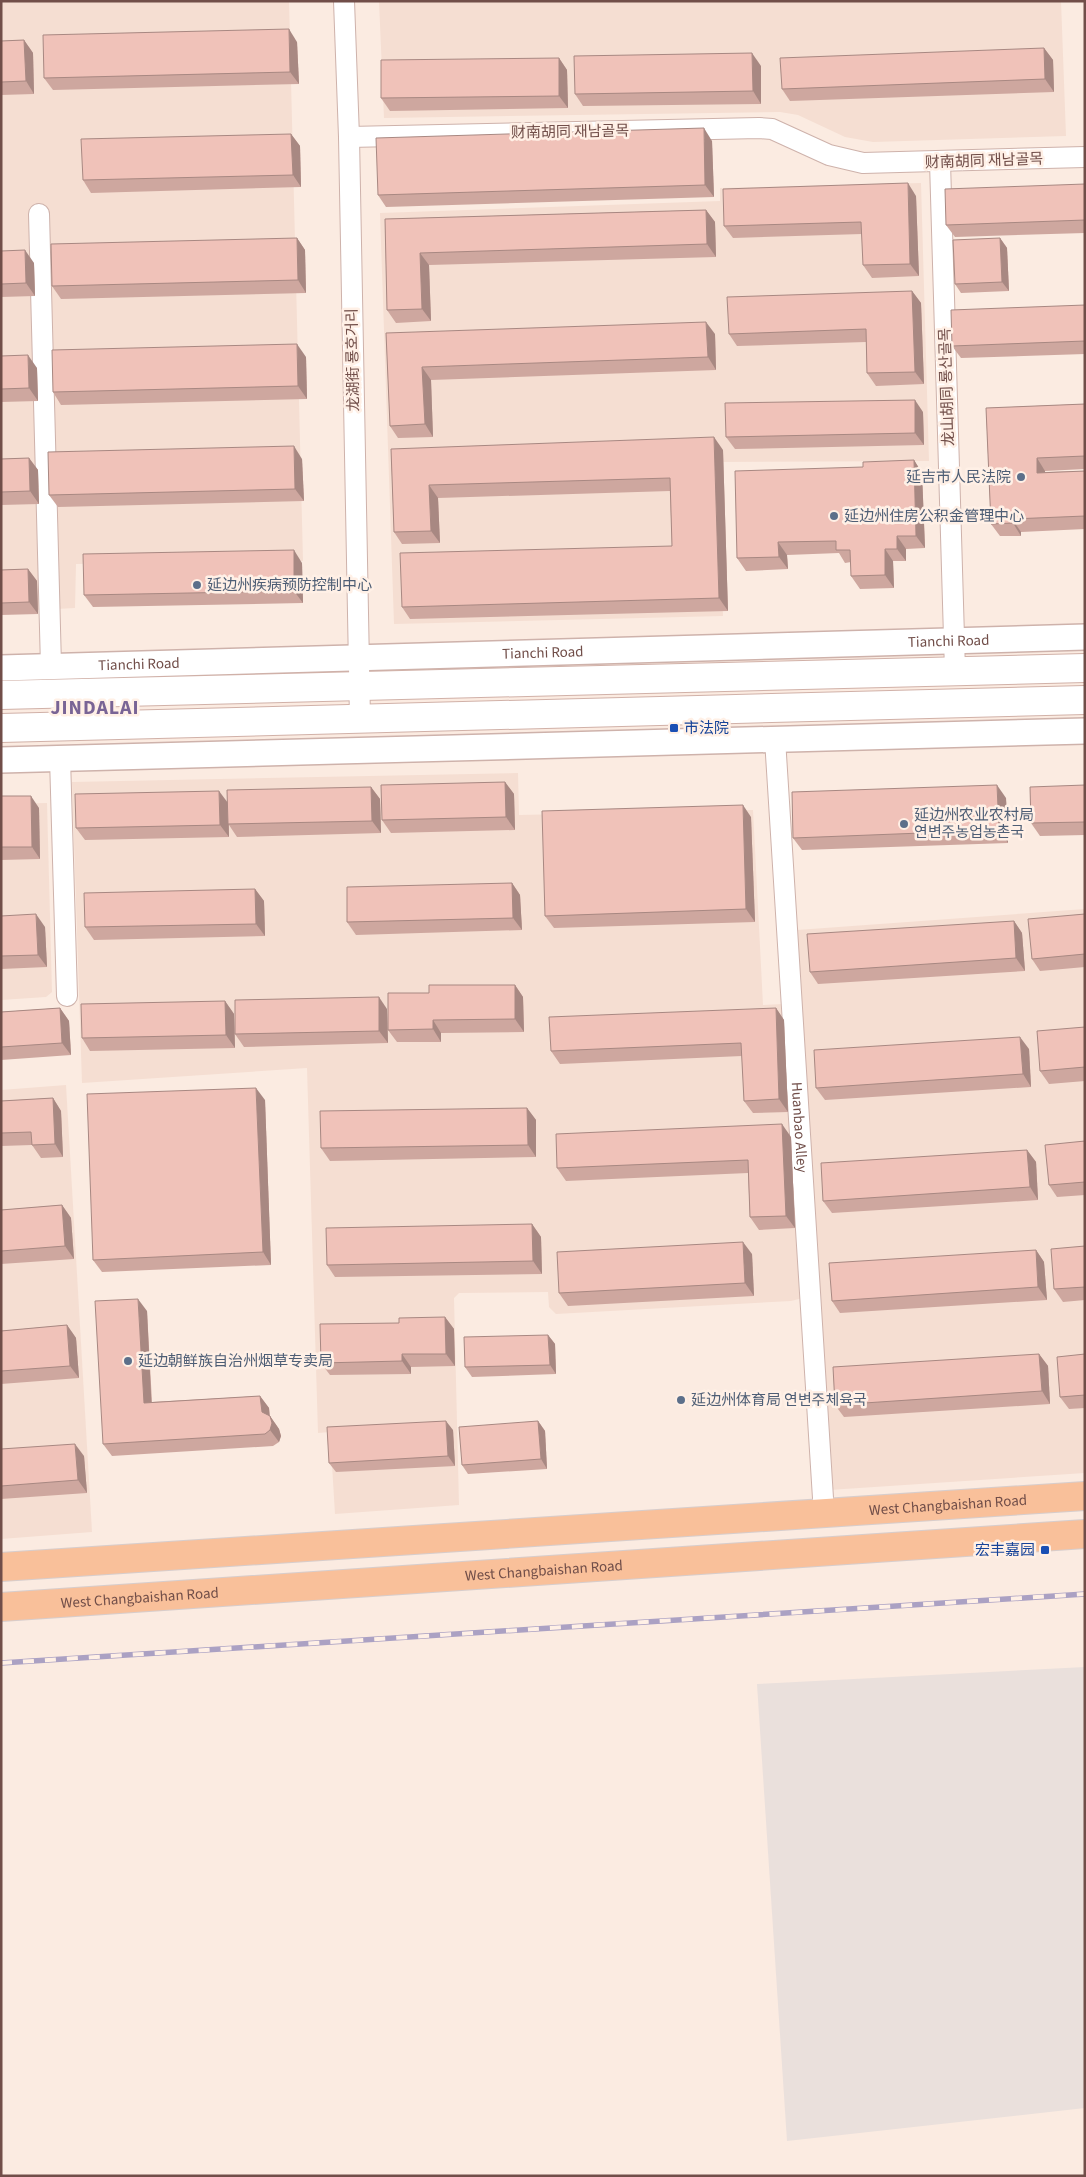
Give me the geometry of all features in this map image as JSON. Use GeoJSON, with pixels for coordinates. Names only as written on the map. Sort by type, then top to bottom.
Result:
{"type":"FeatureCollection","features":[{"type":"Feature","properties":{"kind":"main road","name":"Tianchi Road"},"geometry":{"type":"LineString","coordinates":[[1,695],[1085,668]]}},
{"type":"Feature","properties":{"kind":"main road"},"geometry":{"type":"LineString","coordinates":[[1,728],[1085,700]]}},
{"type":"Feature","properties":{"kind":"main road","name":"West Changbaishan Road"},"geometry":{"type":"LineString","coordinates":[[1,1567],[1085,1496]]}},
{"type":"Feature","properties":{"kind":"main road","name":"West Changbaishan Road"},"geometry":{"type":"LineString","coordinates":[[1,1607],[1085,1534]]}},
{"type":"Feature","properties":{"kind":"street","name":"龙湖街 룡호거리"},"geometry":{"type":"LineString","coordinates":[[344,1],[349,137],[360,719]]}},
{"type":"Feature","properties":{"kind":"street","name":"财南胡同 재남골목"},"geometry":{"type":"LineString","coordinates":[[349,137],[759,128],[772,129],[829,155],[863,163],[1085,157]]}},
{"type":"Feature","properties":{"kind":"street","name":"龙山胡同 룡산골목"},"geometry":{"type":"LineString","coordinates":[[940,162],[955,672]]}},
{"type":"Feature","properties":{"kind":"street"},"geometry":{"type":"LineString","coordinates":[[39,214],[50,666]]}},
{"type":"Feature","properties":{"kind":"street","name":"Tianchi Road"},"geometry":{"type":"LineString","coordinates":[[1,668],[1085,637]]}},
{"type":"Feature","properties":{"kind":"street"},"geometry":{"type":"LineString","coordinates":[[1,760],[1085,731]]}},
{"type":"Feature","properties":{"kind":"street","name":"Huanbao Alley"},"geometry":{"type":"LineString","coordinates":[[776,739],[824,1514]]}},
{"type":"Feature","properties":{"kind":"street"},"geometry":{"type":"LineString","coordinates":[[60,758],[67,996]]}},
{"type":"Feature","properties":{"kind":"shaded area"},"geometry":{"type":"Polygon","coordinates":[[[1,1],[289,1],[303,561],[76,564],[75,608],[1,612],[1,1]]]}},
{"type":"Feature","properties":{"kind":"shaded area"},"geometry":{"type":"Polygon","coordinates":[[[379,1],[1061,1],[1066,136],[873,142],[845,137],[798,115],[780,112],[384,118],[379,1]]]}},
{"type":"Feature","properties":{"kind":"shaded area"},"geometry":{"type":"Polygon","coordinates":[[[921,183],[929,461],[717,462],[723,616],[394,624],[380,213],[720,201],[720,188],[921,183]]]}},
{"type":"Feature","properties":{"kind":"shaded area"},"geometry":{"type":"Polygon","coordinates":[[[518,773],[519,815],[753,810],[763,1005],[783,1004],[803,1298],[791,1301],[556,1314],[549,1307],[548,1292],[459,1293],[454,1298],[459,1505],[335,1514],[330,1432],[318,1433],[307,1068],[82,1083],[72,782],[518,773]]]}},
{"type":"Feature","properties":{"kind":"shaded area"},"geometry":{"type":"Polygon","coordinates":[[[47,803],[52,992],[46,997],[1,1000],[1,804],[47,803]]]}},
{"type":"Feature","properties":{"kind":"shaded area"},"geometry":{"type":"Polygon","coordinates":[[[1085,909],[1085,1473],[829,1490],[797,930],[1085,909]]]}},
{"type":"Feature","properties":{"kind":"shaded area"},"geometry":{"type":"Polygon","coordinates":[[[66,1085],[92,1532],[1,1539],[1,1090],[66,1085]]]}},
{"type":"Feature","properties":{"kind":"shaded area"},"geometry":{"type":"Polygon","coordinates":[[[1085,1667],[1085,2108],[787,2141],[757,1684],[1085,1667]]]}},
{"type":"Feature","properties":{"kind":"building"},"geometry":{"type":"Polygon","coordinates":[[[289,29],[290,72],[44,78],[43,35],[289,29]]]}},
{"type":"Feature","properties":{"kind":"building"},"geometry":{"type":"Polygon","coordinates":[[[24,40],[26,81],[1,82],[1,41],[24,40]]]}},
{"type":"Feature","properties":{"kind":"building"},"geometry":{"type":"Polygon","coordinates":[[[1044,48],[1045,79],[782,89],[780,58],[1044,48]]]}},
{"type":"Feature","properties":{"kind":"building"},"geometry":{"type":"Polygon","coordinates":[[[752,53],[753,91],[575,94],[574,56],[752,53]]]}},
{"type":"Feature","properties":{"kind":"building"},"geometry":{"type":"Polygon","coordinates":[[[559,58],[559,96],[381,98],[381,60],[559,58]]]}},
{"type":"Feature","properties":{"kind":"building"},"geometry":{"type":"Polygon","coordinates":[[[704,128],[705,185],[378,195],[376,138],[704,128]]]}},
{"type":"Feature","properties":{"kind":"building"},"geometry":{"type":"Polygon","coordinates":[[[291,134],[293,175],[83,180],[81,139],[291,134]]]}},
{"type":"Feature","properties":{"kind":"building"},"geometry":{"type":"Polygon","coordinates":[[[908,183],[910,264],[863,265],[861,222],[724,226],[723,189],[908,183]]]}},
{"type":"Feature","properties":{"kind":"building"},"geometry":{"type":"Polygon","coordinates":[[[1085,184],[1085,220],[946,225],[945,189],[1085,184]]]}},
{"type":"Feature","properties":{"kind":"building"},"geometry":{"type":"Polygon","coordinates":[[[706,210],[707,244],[420,253],[422,309],[387,310],[385,219],[706,210]]]}},
{"type":"Feature","properties":{"kind":"building"},"geometry":{"type":"Polygon","coordinates":[[[297,238],[298,280],[52,286],[51,244],[297,238]]]}},
{"type":"Feature","properties":{"kind":"building"},"geometry":{"type":"Polygon","coordinates":[[[1000,238],[1002,282],[955,284],[953,240],[1000,238]]]}},
{"type":"Feature","properties":{"kind":"building"},"geometry":{"type":"Polygon","coordinates":[[[25,250],[26,283],[1,284],[1,251],[25,250]]]}},
{"type":"Feature","properties":{"kind":"building"},"geometry":{"type":"Polygon","coordinates":[[[912,291],[915,372],[867,373],[866,329],[729,334],[727,297],[912,291]]]}},
{"type":"Feature","properties":{"kind":"building"},"geometry":{"type":"Polygon","coordinates":[[[1085,305],[1085,341],[952,346],[951,310],[1085,305]]]}},
{"type":"Feature","properties":{"kind":"building"},"geometry":{"type":"Polygon","coordinates":[[[706,322],[708,357],[422,367],[425,424],[390,426],[386,333],[706,322]]]}},
{"type":"Feature","properties":{"kind":"building"},"geometry":{"type":"Polygon","coordinates":[[[297,344],[298,386],[53,392],[52,350],[297,344]]]}},
{"type":"Feature","properties":{"kind":"building"},"geometry":{"type":"Polygon","coordinates":[[[28,355],[29,388],[1,389],[1,356],[28,355]]]}},
{"type":"Feature","properties":{"kind":"building"},"geometry":{"type":"Polygon","coordinates":[[[915,400],[915,433],[726,437],[725,403],[915,400]]]}},
{"type":"Feature","properties":{"kind":"building","name":"延吉市人民法院"},"geometry":{"type":"Polygon","coordinates":[[[1085,404],[1085,456],[1037,458],[1037,473],[1085,471],[1085,516],[1012,519],[1013,523],[991,524],[986,408],[1085,404]]]}},
{"type":"Feature","properties":{"kind":"building"},"geometry":{"type":"Polygon","coordinates":[[[714,437],[719,598],[402,607],[400,553],[672,546],[670,478],[429,485],[431,531],[394,532],[391,449],[714,437]]]}},
{"type":"Feature","properties":{"kind":"building"},"geometry":{"type":"Polygon","coordinates":[[[294,446],[295,489],[49,495],[48,452],[294,446]]]}},
{"type":"Feature","properties":{"kind":"building"},"geometry":{"type":"Polygon","coordinates":[[[29,458],[30,491],[1,492],[1,459],[29,458]]]}},
{"type":"Feature","properties":{"kind":"building","name":"延边州住房公积金管理中心"},"geometry":{"type":"Polygon","coordinates":[[[914,460],[916,536],[897,536],[897,549],[885,549],[885,575],[851,576],[850,550],[836,550],[836,541],[778,542],[779,557],[737,558],[735,471],[863,467],[863,462],[914,460]]]}},
{"type":"Feature","properties":{"kind":"building","name":"延边州疾病预防控制中心"},"geometry":{"type":"Polygon","coordinates":[[[294,550],[294,591],[84,595],[83,554],[294,550]]]}},
{"type":"Feature","properties":{"kind":"building"},"geometry":{"type":"Polygon","coordinates":[[[28,569],[29,602],[1,603],[1,570],[28,569]]]}},
{"type":"Feature","properties":{"kind":"building"},"geometry":{"type":"Polygon","coordinates":[[[505,782],[506,817],[382,820],[381,785],[505,782]]]}},
{"type":"Feature","properties":{"kind":"building","name":"延边州农业农村局 연변주농업농촌국"},"geometry":{"type":"Polygon","coordinates":[[[997,785],[999,830],[793,838],[792,792],[997,785]]]}},
{"type":"Feature","properties":{"kind":"building"},"geometry":{"type":"Polygon","coordinates":[[[1085,785],[1085,822],[1031,823],[1030,787],[1085,785]]]}},
{"type":"Feature","properties":{"kind":"building"},"geometry":{"type":"Polygon","coordinates":[[[371,787],[372,821],[228,824],[227,790],[371,787]]]}},
{"type":"Feature","properties":{"kind":"building"},"geometry":{"type":"Polygon","coordinates":[[[219,791],[220,825],[76,828],[75,794],[219,791]]]}},
{"type":"Feature","properties":{"kind":"building"},"geometry":{"type":"Polygon","coordinates":[[[1,796],[31,796],[32,847],[1,847],[1,796]]]}},
{"type":"Feature","properties":{"kind":"building"},"geometry":{"type":"Polygon","coordinates":[[[743,805],[746,909],[545,916],[542,811],[743,805]]]}},
{"type":"Feature","properties":{"kind":"building"},"geometry":{"type":"Polygon","coordinates":[[[512,883],[513,918],[347,922],[347,887],[512,883]]]}},
{"type":"Feature","properties":{"kind":"building"},"geometry":{"type":"Polygon","coordinates":[[[255,889],[256,924],[85,927],[84,893],[255,889]]]}},
{"type":"Feature","properties":{"kind":"building"},"geometry":{"type":"Polygon","coordinates":[[[36,914],[38,955],[1,956],[1,916],[36,914]]]}},
{"type":"Feature","properties":{"kind":"building"},"geometry":{"type":"Polygon","coordinates":[[[1085,914],[1085,954],[1032,959],[1028,919],[1085,914]]]}},
{"type":"Feature","properties":{"kind":"building"},"geometry":{"type":"Polygon","coordinates":[[[1014,921],[1016,958],[810,972],[807,934],[1014,921]]]}},
{"type":"Feature","properties":{"kind":"building"},"geometry":{"type":"Polygon","coordinates":[[[429,985],[515,985],[515,1019],[433,1020],[433,1029],[388,1030],[388,993],[429,993],[429,985]]]}},
{"type":"Feature","properties":{"kind":"building"},"geometry":{"type":"Polygon","coordinates":[[[379,997],[379,1031],[235,1034],[235,1000],[379,997]]]}},
{"type":"Feature","properties":{"kind":"building"},"geometry":{"type":"Polygon","coordinates":[[[225,1001],[226,1035],[82,1038],[81,1004],[225,1001]]]}},
{"type":"Feature","properties":{"kind":"building"},"geometry":{"type":"Polygon","coordinates":[[[60,1008],[62,1043],[1,1047],[1,1012],[60,1008]]]}},
{"type":"Feature","properties":{"kind":"building"},"geometry":{"type":"Polygon","coordinates":[[[776,1008],[779,1099],[744,1101],[741,1043],[551,1051],[549,1017],[776,1008]]]}},
{"type":"Feature","properties":{"kind":"building"},"geometry":{"type":"Polygon","coordinates":[[[1085,1027],[1085,1067],[1040,1071],[1037,1031],[1085,1027]]]}},
{"type":"Feature","properties":{"kind":"building"},"geometry":{"type":"Polygon","coordinates":[[[1020,1037],[1023,1074],[816,1088],[814,1050],[1020,1037]]]}},
{"type":"Feature","properties":{"kind":"building"},"geometry":{"type":"Polygon","coordinates":[[[256,1088],[263,1252],[93,1260],[87,1094],[256,1088]]]}},
{"type":"Feature","properties":{"kind":"building"},"geometry":{"type":"Polygon","coordinates":[[[53,1098],[55,1144],[32,1145],[31,1132],[1,1133],[1,1101],[53,1098]]]}},
{"type":"Feature","properties":{"kind":"building"},"geometry":{"type":"Polygon","coordinates":[[[527,1108],[528,1145],[321,1148],[320,1111],[527,1108]]]}},
{"type":"Feature","properties":{"kind":"building"},"geometry":{"type":"Polygon","coordinates":[[[782,1124],[786,1216],[750,1217],[748,1160],[557,1168],[556,1134],[782,1124]]]}},
{"type":"Feature","properties":{"kind":"building"},"geometry":{"type":"Polygon","coordinates":[[[1085,1141],[1085,1182],[1049,1185],[1045,1145],[1085,1141]]]}},
{"type":"Feature","properties":{"kind":"building"},"geometry":{"type":"Polygon","coordinates":[[[1027,1150],[1030,1187],[823,1201],[821,1163],[1027,1150]]]}},
{"type":"Feature","properties":{"kind":"building"},"geometry":{"type":"Polygon","coordinates":[[[62,1205],[65,1246],[1,1251],[1,1210],[62,1205]]]}},
{"type":"Feature","properties":{"kind":"building"},"geometry":{"type":"Polygon","coordinates":[[[532,1224],[533,1261],[327,1265],[326,1228],[532,1224]]]}},
{"type":"Feature","properties":{"kind":"building"},"geometry":{"type":"Polygon","coordinates":[[[743,1242],[745,1283],[559,1293],[557,1252],[743,1242]]]}},
{"type":"Feature","properties":{"kind":"building"},"geometry":{"type":"Polygon","coordinates":[[[1085,1246],[1085,1287],[1054,1289],[1051,1249],[1085,1246]]]}},
{"type":"Feature","properties":{"kind":"building"},"geometry":{"type":"Polygon","coordinates":[[[1036,1250],[1038,1287],[832,1301],[829,1263],[1036,1250]]]}},
{"type":"Feature","properties":{"kind":"building","name":"延边朝鲜族自治州烟草专卖局"},"geometry":{"type":"Polygon","coordinates":[[[138,1299],[144,1403],[260,1396],[262,1412],[270,1416],[272,1423],[270,1430],[265,1434],[103,1444],[95,1301],[138,1299]]]}},
{"type":"Feature","properties":{"kind":"building"},"geometry":{"type":"Polygon","coordinates":[[[445,1317],[446,1354],[402,1354],[402,1361],[321,1363],[320,1324],[399,1323],[399,1318],[445,1317]]]}},
{"type":"Feature","properties":{"kind":"building"},"geometry":{"type":"Polygon","coordinates":[[[67,1325],[70,1366],[1,1371],[1,1331],[67,1325]]]}},
{"type":"Feature","properties":{"kind":"building"},"geometry":{"type":"Polygon","coordinates":[[[548,1335],[550,1365],[465,1367],[464,1337],[548,1335]]]}},
{"type":"Feature","properties":{"kind":"building"},"geometry":{"type":"Polygon","coordinates":[[[1039,1354],[1042,1391],[835,1405],[833,1367],[1039,1354]]]}},
{"type":"Feature","properties":{"kind":"building"},"geometry":{"type":"Polygon","coordinates":[[[1085,1354],[1085,1395],[1060,1397],[1057,1357],[1085,1354]]]}},
{"type":"Feature","properties":{"kind":"building"},"geometry":{"type":"Polygon","coordinates":[[[446,1421],[448,1456],[329,1463],[327,1427],[446,1421]]]}},
{"type":"Feature","properties":{"kind":"building"},"geometry":{"type":"Polygon","coordinates":[[[538,1421],[541,1459],[462,1465],[459,1427],[538,1421]]]}},
{"type":"Feature","properties":{"kind":"building"},"geometry":{"type":"Polygon","coordinates":[[[75,1444],[78,1480],[1,1486],[1,1449],[75,1444]]]}},
{"type":"Feature","properties":{"kind":"railway"},"geometry":{"type":"LineString","coordinates":[[1,1663],[1085,1594]]}},
{"type":"Feature","properties":{"kind":"place","name":"延吉市人民法院"},"geometry":{"type":"Point","coordinates":[1021,477]}},
{"type":"Feature","properties":{"kind":"place","name":"延边州住房公积金管理中心"},"geometry":{"type":"Point","coordinates":[834,516]}},
{"type":"Feature","properties":{"kind":"place","name":"延边州疾病预防控制中心"},"geometry":{"type":"Point","coordinates":[197,585]}},
{"type":"Feature","properties":{"kind":"place","name":"市法院"},"geometry":{"type":"Point","coordinates":[674,728]}},
{"type":"Feature","properties":{"kind":"place","name":"延边州农业农村局 연변주농업농촌국"},"geometry":{"type":"Point","coordinates":[904,824]}},
{"type":"Feature","properties":{"kind":"place","name":"延边朝鲜族自治州烟草专卖局"},"geometry":{"type":"Point","coordinates":[128,1361]}},
{"type":"Feature","properties":{"kind":"place","name":"延边州体育局 연변주체육국"},"geometry":{"type":"Point","coordinates":[681,1400]}},
{"type":"Feature","properties":{"kind":"place","name":"宏丰嘉园"},"geometry":{"type":"Point","coordinates":[1045,1550]}},
{"type":"Feature","properties":{"kind":"district","name":"JINDALAI"},"geometry":{"type":"Point","coordinates":[95,708]}}]}
